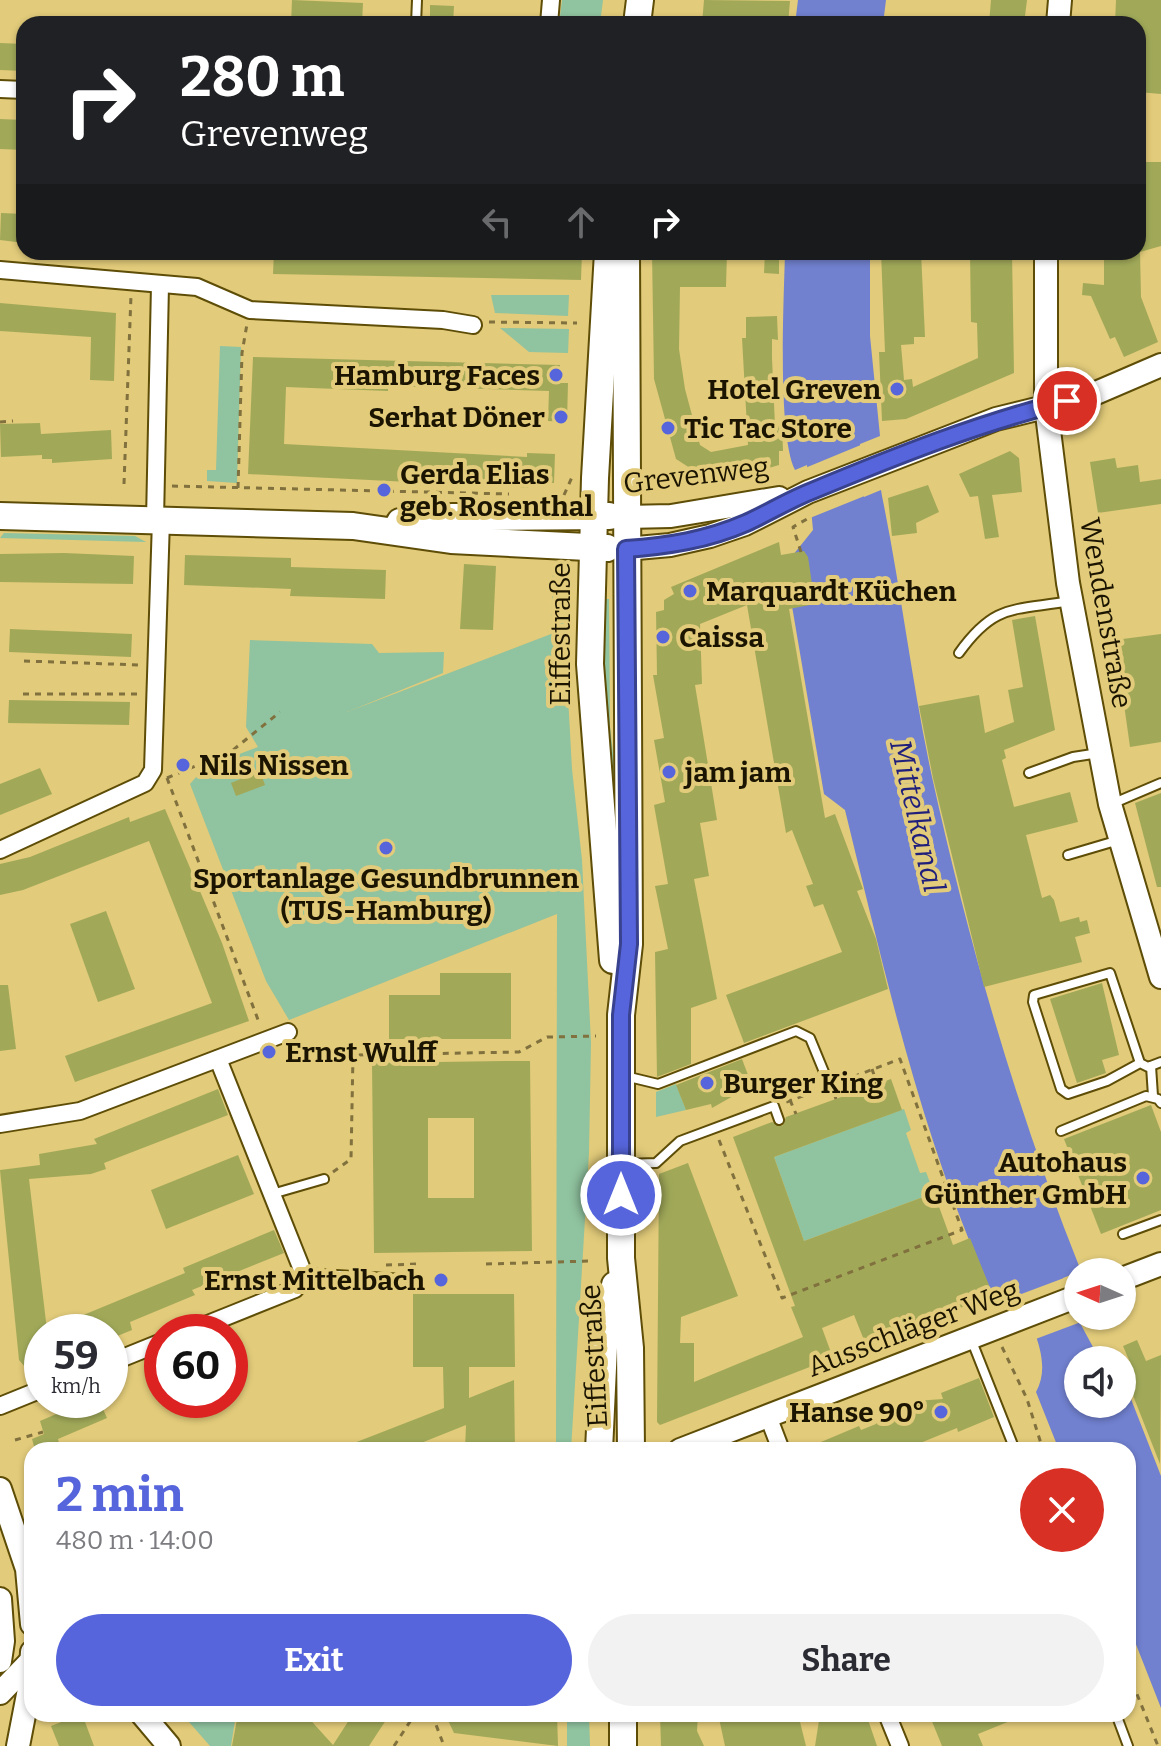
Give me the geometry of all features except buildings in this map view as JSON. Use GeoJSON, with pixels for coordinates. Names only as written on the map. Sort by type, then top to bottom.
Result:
{"type":"FeatureCollection","features":[{"type":"Feature","properties":{"kind":"main road","name":"Eiffestraße"},"geometry":{"type":"LineString","coordinates":[[608,260],[593,516],[590,664],[613,966],[621,1015]]}},
{"type":"Feature","properties":{"kind":"main road","name":"Eiffestraße"},"geometry":{"type":"LineString","coordinates":[[626,260],[629,944],[621,1015],[621,1258],[630,1348],[631,1442]]}},
{"type":"Feature","properties":{"kind":"main road","name":"Grevenweg"},"geometry":{"type":"LineString","coordinates":[[0,516],[353,526],[451,540],[626,549]]}},
{"type":"Feature","properties":{"kind":"main road","name":"Grevenweg"},"geometry":{"type":"LineString","coordinates":[[353,526],[453,517],[626,517]]}},
{"type":"Feature","properties":{"kind":"main road","name":"Eiffestraße"},"geometry":{"type":"LineString","coordinates":[[599,1442],[604,1347],[621,1258]]}},
{"type":"Feature","properties":{"kind":"main road"},"geometry":{"type":"LineString","coordinates":[[623,1722],[623,1746]]}},
{"type":"Feature","properties":{"kind":"street","name":"Wendenstraße"},"geometry":{"type":"LineString","coordinates":[[1046,260],[1046,406],[1071,600],[1110,804],[1119,840],[1154,935],[1161,977]]}},
{"type":"Feature","properties":{"kind":"street"},"geometry":{"type":"LineString","coordinates":[[0,270],[197,287],[250,310],[443,320],[473,325]]}},
{"type":"Feature","properties":{"kind":"street"},"geometry":{"type":"LineString","coordinates":[[0,850],[145,783],[153,770],[157,692],[156,486],[160,285]]}},
{"type":"Feature","properties":{"kind":"street","name":"Grevenweg"},"geometry":{"type":"LineString","coordinates":[[626,549],[670,545],[745,524],[808,492],[870,467],[996,419],[1089,396],[1161,365]]}},
{"type":"Feature","properties":{"kind":"street","name":"Grevenweg"},"geometry":{"type":"LineString","coordinates":[[626,517],[710,511],[808,492]]}},
{"type":"Feature","properties":{"kind":"street"},"geometry":{"type":"LineString","coordinates":[[0,1124],[80,1111],[288,1032]]}},
{"type":"Feature","properties":{"kind":"street"},"geometry":{"type":"LineString","coordinates":[[218,1059],[302,1273],[295,1289],[233,1314]]}},
{"type":"Feature","properties":{"kind":"street"},"geometry":{"type":"LineString","coordinates":[[1136,1274],[1161,1264]]}},
{"type":"Feature","properties":{"kind":"street","name":"Ausschläger Weg"},"geometry":{"type":"LineString","coordinates":[[705,1442],[1064,1302]]}},
{"type":"Feature","properties":{"kind":"street"},"geometry":{"type":"LineString","coordinates":[[0,1406],[24,1396]]}},
{"type":"Feature","properties":{"kind":"street"},"geometry":{"type":"LineString","coordinates":[[768,1416],[778,1442]]}},
{"type":"Feature","properties":{"kind":"street"},"geometry":{"type":"LineString","coordinates":[[0,1489],[24,1555]]}},
{"type":"Feature","properties":{"kind":"street"},"geometry":{"type":"LineString","coordinates":[[0,1599],[2,1651],[24,1665]]}},
{"type":"Feature","properties":{"kind":"street"},"geometry":{"type":"LineString","coordinates":[[0,1693],[24,1674]]}},
{"type":"Feature","properties":{"kind":"street"},"geometry":{"type":"LineString","coordinates":[[18,1746],[24,1708]]}},
{"type":"Feature","properties":{"kind":"street"},"geometry":{"type":"LineString","coordinates":[[149,1722],[169,1746]]}},
{"type":"Feature","properties":{"kind":"street"},"geometry":{"type":"LineString","coordinates":[[890,1722],[900,1746]]}},
{"type":"Feature","properties":{"kind":"lane"},"geometry":{"type":"LineString","coordinates":[[959,653],[978,626],[996,614],[1071,600]]}},
{"type":"Feature","properties":{"kind":"lane"},"geometry":{"type":"LineString","coordinates":[[1029,773],[1073,757],[1100,753]]}},
{"type":"Feature","properties":{"kind":"lane"},"geometry":{"type":"LineString","coordinates":[[1110,804],[1161,783]]}},
{"type":"Feature","properties":{"kind":"lane"},"geometry":{"type":"LineString","coordinates":[[1068,855],[1119,840]]}},
{"type":"Feature","properties":{"kind":"lane"},"geometry":{"type":"LineString","coordinates":[[1140,1063],[1110,973],[1034,995],[1033,1002],[1061,1089],[1068,1094],[1107,1081],[1140,1063],[1151,1066],[1161,1062]]}},
{"type":"Feature","properties":{"kind":"lane"},"geometry":{"type":"LineString","coordinates":[[621,1075],[658,1084],[796,1031],[810,1038],[824,1072]]}},
{"type":"Feature","properties":{"kind":"lane"},"geometry":{"type":"LineString","coordinates":[[1151,1066],[1153,1096],[1161,1103]]}},
{"type":"Feature","properties":{"kind":"lane"},"geometry":{"type":"LineString","coordinates":[[1061,1131],[1153,1096]]}},
{"type":"Feature","properties":{"kind":"lane"},"geometry":{"type":"LineString","coordinates":[[621,1164],[656,1163],[680,1141],[774,1106],[779,1120]]}},
{"type":"Feature","properties":{"kind":"lane"},"geometry":{"type":"LineString","coordinates":[[272,1194],[324,1179]]}},
{"type":"Feature","properties":{"kind":"lane"},"geometry":{"type":"LineString","coordinates":[[1123,1234],[1161,1220]]}},
{"type":"Feature","properties":{"kind":"lane"},"geometry":{"type":"LineString","coordinates":[[302,1273],[405,1279]]}},
{"type":"Feature","properties":{"kind":"lane"},"geometry":{"type":"LineString","coordinates":[[970,1337],[1012,1442]]}},
{"type":"Feature","properties":{"kind":"lane"},"geometry":{"type":"LineString","coordinates":[[1119,1722],[1128,1746]]}},
{"type":"Feature","properties":{"kind":"path"},"geometry":{"type":"LineString","coordinates":[[124,484],[131,283]]}},
{"type":"Feature","properties":{"kind":"path"},"geometry":{"type":"LineString","coordinates":[[238,488],[242,353],[250,310]]}},
{"type":"Feature","properties":{"kind":"path"},"geometry":{"type":"LineString","coordinates":[[473,325],[495,321],[577,323]]}},
{"type":"Feature","properties":{"kind":"path"},"geometry":{"type":"LineString","coordinates":[[0,422],[13,421]]}},
{"type":"Feature","properties":{"kind":"path"},"geometry":{"type":"LineString","coordinates":[[566,502],[564,493],[572,477],[579,477]]}},
{"type":"Feature","properties":{"kind":"path"},"geometry":{"type":"LineString","coordinates":[[156,486],[523,494]]}},
{"type":"Feature","properties":{"kind":"path"},"geometry":{"type":"LineString","coordinates":[[557,495],[564,493]]}},
{"type":"Feature","properties":{"kind":"path"},"geometry":{"type":"LineString","coordinates":[[801,552],[793,527],[807,519]]}},
{"type":"Feature","properties":{"kind":"path"},"geometry":{"type":"LineString","coordinates":[[562,559],[562,567],[572,586]]}},
{"type":"Feature","properties":{"kind":"path"},"geometry":{"type":"LineString","coordinates":[[24,661],[157,666]]}},
{"type":"Feature","properties":{"kind":"path"},"geometry":{"type":"LineString","coordinates":[[23,694],[112,696],[157,692]]}},
{"type":"Feature","properties":{"kind":"path"},"geometry":{"type":"LineString","coordinates":[[258,1020],[167,778],[233,750],[280,712]]}},
{"type":"Feature","properties":{"kind":"path"},"geometry":{"type":"LineString","coordinates":[[324,1179],[351,1159],[353,1055],[519,1052],[547,1037],[596,1036]]}},
{"type":"Feature","properties":{"kind":"path"},"geometry":{"type":"LineString","coordinates":[[715,1129],[782,1298],[962,1230],[900,1059],[774,1106]]}},
{"type":"Feature","properties":{"kind":"path"},"geometry":{"type":"LineString","coordinates":[[872,1069],[877,1084]]}},
{"type":"Feature","properties":{"kind":"path"},"geometry":{"type":"LineString","coordinates":[[831,1085],[836,1099]]}},
{"type":"Feature","properties":{"kind":"path"},"geometry":{"type":"LineString","coordinates":[[790,1100],[796,1114]]}},
{"type":"Feature","properties":{"kind":"path"},"geometry":{"type":"LineString","coordinates":[[486,1264],[590,1261]]}},
{"type":"Feature","properties":{"kind":"path"},"geometry":{"type":"LineString","coordinates":[[1006,1356],[1023,1390],[1040,1442]]}},
{"type":"Feature","properties":{"kind":"path"},"geometry":{"type":"LineString","coordinates":[[15,1440],[43,1432]]}},
{"type":"Feature","properties":{"kind":"path"},"geometry":{"type":"LineString","coordinates":[[1136,1692],[1158,1746]]}},
{"type":"Feature","properties":{"kind":"path"},"geometry":{"type":"LineString","coordinates":[[394,1746],[410,1722]]}},
{"type":"Feature","properties":{"kind":"path"},"geometry":{"type":"LineString","coordinates":[[435,1722],[444,1746]]}},
{"type":"Feature","properties":{"kind":"green space"},"geometry":{"type":"Polygon","coordinates":[[[562,0],[603,0],[601,16],[560,16],[562,0]]]}},
{"type":"Feature","properties":{"kind":"green space"},"geometry":{"type":"Polygon","coordinates":[[[491,295],[569,295],[568,316],[495,313],[491,295]]]}},
{"type":"Feature","properties":{"kind":"green space"},"geometry":{"type":"Polygon","coordinates":[[[500,328],[569,329],[568,353],[529,352],[500,328]]]}},
{"type":"Feature","properties":{"kind":"green space"},"geometry":{"type":"Polygon","coordinates":[[[220,346],[241,347],[237,483],[207,481],[207,470],[216,470],[220,346]]]}},
{"type":"Feature","properties":{"kind":"green space"},"geometry":{"type":"Polygon","coordinates":[[[4,533],[135,536],[146,542],[0,538],[4,533]]]}},
{"type":"Feature","properties":{"kind":"green space","name":"Sportanlage Gesundbrunnen (TUS-Hamburg)"},"geometry":{"type":"Polygon","coordinates":[[[553,566],[567,585],[565,642],[572,769],[582,860],[591,1043],[589,1153],[571,1442],[556,1442],[557,914],[289,1020],[266,981],[190,784],[205,767],[258,747],[246,727],[250,640],[372,644],[379,653],[444,652],[443,673],[347,712],[551,634],[553,566]]]}},
{"type":"Feature","properties":{"kind":"green space"},"geometry":{"type":"Polygon","coordinates":[[[599,599],[609,599],[610,726],[618,799],[612,803],[609,802],[599,599]]]}},
{"type":"Feature","properties":{"kind":"green space"},"geometry":{"type":"Polygon","coordinates":[[[676,1084],[686,1110],[656,1117],[656,1092],[676,1084]]]}},
{"type":"Feature","properties":{"kind":"green space"},"geometry":{"type":"Polygon","coordinates":[[[904,1109],[911,1130],[906,1133],[920,1173],[926,1172],[934,1193],[804,1241],[774,1157],[904,1109]]]}},
{"type":"Feature","properties":{"kind":"green space"},"geometry":{"type":"Polygon","coordinates":[[[189,1722],[235,1722],[231,1746],[210,1746],[189,1722]]]}},
{"type":"Feature","properties":{"kind":"green space"},"geometry":{"type":"Polygon","coordinates":[[[567,1722],[589,1722],[590,1746],[567,1746],[567,1722]]]}},
{"type":"Feature","properties":{"kind":"water"},"geometry":{"type":"Polygon","coordinates":[[[798,0],[886,0],[884,16],[796,16],[798,0]]]}},
{"type":"Feature","properties":{"kind":"water","name":"Mittelkanal"},"geometry":{"type":"Polygon","coordinates":[[[785,260],[870,260],[870,336],[880,436],[860,444],[864,497],[881,490],[925,742],[946,840],[1015,1089],[1076,1258],[1064,1258],[1064,1330],[1084,1330],[1092,1346],[1064,1346],[1064,1418],[1136,1418],[1136,1412],[1161,1476],[1161,1708],[1136,1644],[1136,1442],[1056,1442],[1036,1392],[1042,1368],[1034,1331],[1019,1295],[997,1304],[971,1245],[927,1123],[909,1061],[845,810],[824,794],[785,565],[813,530],[807,465],[795,470],[789,452],[784,397],[785,260]]]}},
{"type":"Feature","properties":{"kind":"pier"},"geometry":{"type":"Polygon","coordinates":[[[868,442],[864,446],[867,492],[872,490],[872,493],[810,518],[805,468],[868,442]]]}},
{"type":"Feature","properties":{"kind":"pier"},"geometry":{"type":"Polygon","coordinates":[[[1064,1278],[1064,1328],[1033,1340],[1016,1296],[1064,1278]]]}},
{"type":"Feature","properties":{"kind":"place","name":"Hamburg Faces"},"geometry":{"type":"Point","coordinates":[556,375]}},
{"type":"Feature","properties":{"kind":"place","name":"Hotel Greven"},"geometry":{"type":"Point","coordinates":[897,389]}},
{"type":"Feature","properties":{"kind":"place","name":"Serhat Döner"},"geometry":{"type":"Point","coordinates":[561,417]}},
{"type":"Feature","properties":{"kind":"place","name":"Tic Tac Store"},"geometry":{"type":"Point","coordinates":[668,428]}},
{"type":"Feature","properties":{"kind":"place","name":"Gerda Elias geb. Rosenthal"},"geometry":{"type":"Point","coordinates":[384,490]}},
{"type":"Feature","properties":{"kind":"place","name":"Marquardt Küchen"},"geometry":{"type":"Point","coordinates":[690,591]}},
{"type":"Feature","properties":{"kind":"place","name":"Caissa"},"geometry":{"type":"Point","coordinates":[663,637]}},
{"type":"Feature","properties":{"kind":"place","name":"Nils Nissen"},"geometry":{"type":"Point","coordinates":[183,765]}},
{"type":"Feature","properties":{"kind":"place","name":"jam jam"},"geometry":{"type":"Point","coordinates":[669,772]}},
{"type":"Feature","properties":{"kind":"place","name":"Sportanlage Gesundbrunnen (TUS-Hamburg)"},"geometry":{"type":"Point","coordinates":[386,848]}},
{"type":"Feature","properties":{"kind":"place","name":"Ernst Wulff"},"geometry":{"type":"Point","coordinates":[269,1052]}},
{"type":"Feature","properties":{"kind":"place","name":"Burger King"},"geometry":{"type":"Point","coordinates":[707,1083]}},
{"type":"Feature","properties":{"kind":"place","name":"Autohaus Günther GmbH"},"geometry":{"type":"Point","coordinates":[1143,1178]}},
{"type":"Feature","properties":{"kind":"place","name":"Ernst Mittelbach"},"geometry":{"type":"Point","coordinates":[441,1280]}},
{"type":"Feature","properties":{"kind":"place","name":"Hanse 90°"},"geometry":{"type":"Point","coordinates":[941,1412]}},
{"type":"Feature","properties":{"kind":"route"},"geometry":{"type":"LineString","coordinates":[[621,1195],[621,1015],[629,944],[626,549],[690,542],[710,536],[745,524],[808,492],[870,467],[1000,418],[1067,401]]}}]}
